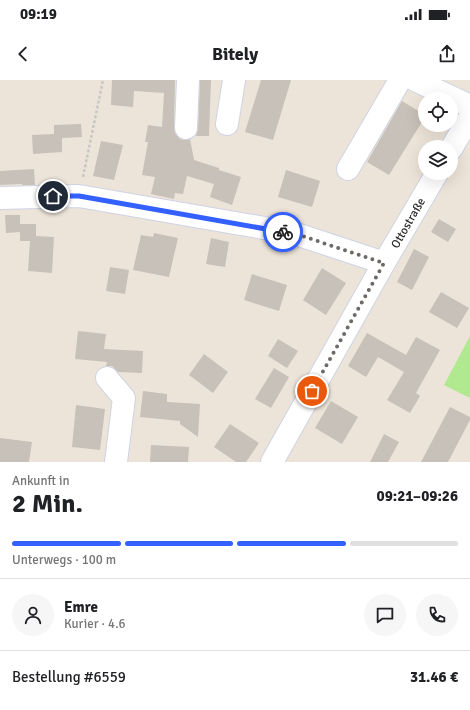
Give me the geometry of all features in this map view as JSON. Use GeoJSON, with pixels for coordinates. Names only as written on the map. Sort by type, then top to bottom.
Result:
{"type":"FeatureCollection","features":[{"type":"Feature","properties":{"kind":"street"},"geometry":{"type":"LineString","coordinates":[[186,128],[188,80]]}},
{"type":"Feature","properties":{"kind":"street"},"geometry":{"type":"LineString","coordinates":[[227,124],[234,80]]}},
{"type":"Feature","properties":{"kind":"street"},"geometry":{"type":"LineString","coordinates":[[348,169],[400,80]]}},
{"type":"Feature","properties":{"kind":"street"},"geometry":{"type":"LineString","coordinates":[[415,80],[470,106]]}},
{"type":"Feature","properties":{"kind":"street"},"geometry":{"type":"LineString","coordinates":[[456,140],[470,117]]}},
{"type":"Feature","properties":{"kind":"street","name":"Ottostraße"},"geometry":{"type":"LineString","coordinates":[[272,462],[384,263],[433,180]]}},
{"type":"Feature","properties":{"kind":"street"},"geometry":{"type":"LineString","coordinates":[[0,198],[79,196],[293,233],[384,263]]}},
{"type":"Feature","properties":{"kind":"street"},"geometry":{"type":"LineString","coordinates":[[107,378],[124,398],[116,462]]}},
{"type":"Feature","properties":{"kind":"path"},"geometry":{"type":"LineString","coordinates":[[79,196],[103,80]]}},
{"type":"Feature","properties":{"kind":"green space"},"geometry":{"type":"Polygon","coordinates":[[[470,336],[470,398],[444,385],[470,336]]]}},
{"type":"Feature","properties":{"kind":"building"},"geometry":{"type":"Polygon","coordinates":[[[112,80],[175,80],[175,133],[180,139],[190,139],[194,160],[241,177],[232,205],[210,197],[214,184],[187,176],[183,194],[175,193],[174,199],[151,194],[155,177],[142,175],[148,142],[145,142],[148,125],[162,127],[164,93],[134,91],[133,107],[111,105],[112,80]]]}},
{"type":"Feature","properties":{"kind":"building"},"geometry":{"type":"Polygon","coordinates":[[[200,80],[211,80],[209,136],[196,136],[198,129],[200,80]]]}},
{"type":"Feature","properties":{"kind":"building"},"geometry":{"type":"Polygon","coordinates":[[[261,80],[291,80],[273,140],[245,132],[261,80]]]}},
{"type":"Feature","properties":{"kind":"building"},"geometry":{"type":"Polygon","coordinates":[[[402,101],[418,111],[418,128],[389,175],[367,162],[402,101]]]}},
{"type":"Feature","properties":{"kind":"building"},"geometry":{"type":"Polygon","coordinates":[[[81,124],[82,137],[62,138],[62,152],[33,154],[32,135],[54,134],[54,125],[81,124]]]}},
{"type":"Feature","properties":{"kind":"building"},"geometry":{"type":"Polygon","coordinates":[[[101,141],[123,145],[114,180],[93,176],[101,141]]]}},
{"type":"Feature","properties":{"kind":"building"},"geometry":{"type":"Polygon","coordinates":[[[34,169],[35,185],[0,185],[0,171],[34,169]]]}},
{"type":"Feature","properties":{"kind":"building"},"geometry":{"type":"Polygon","coordinates":[[[286,170],[320,181],[312,207],[278,197],[286,170]]]}},
{"type":"Feature","properties":{"kind":"building"},"geometry":{"type":"Polygon","coordinates":[[[5,215],[20,215],[20,224],[36,224],[36,236],[54,237],[52,273],[28,271],[30,241],[20,241],[20,232],[6,233],[5,215]]]}},
{"type":"Feature","properties":{"kind":"building"},"geometry":{"type":"Polygon","coordinates":[[[439,219],[456,229],[448,242],[431,232],[439,219]]]}},
{"type":"Feature","properties":{"kind":"building"},"geometry":{"type":"Polygon","coordinates":[[[154,233],[178,238],[169,277],[133,270],[141,235],[153,237],[154,233]]]}},
{"type":"Feature","properties":{"kind":"building"},"geometry":{"type":"Polygon","coordinates":[[[211,238],[229,242],[225,267],[206,264],[211,238]]]}},
{"type":"Feature","properties":{"kind":"building"},"geometry":{"type":"Polygon","coordinates":[[[414,249],[429,257],[412,290],[397,282],[414,249]]]}},
{"type":"Feature","properties":{"kind":"building"},"geometry":{"type":"Polygon","coordinates":[[[110,267],[129,270],[125,294],[106,291],[110,267]]]}},
{"type":"Feature","properties":{"kind":"building"},"geometry":{"type":"Polygon","coordinates":[[[322,268],[346,283],[326,315],[303,300],[322,268]]]}},
{"type":"Feature","properties":{"kind":"building"},"geometry":{"type":"Polygon","coordinates":[[[252,274],[287,285],[279,311],[244,300],[252,274]]]}},
{"type":"Feature","properties":{"kind":"building"},"geometry":{"type":"Polygon","coordinates":[[[441,292],[469,308],[457,328],[429,312],[441,292]]]}},
{"type":"Feature","properties":{"kind":"building"},"geometry":{"type":"Polygon","coordinates":[[[78,331],[106,334],[104,349],[143,351],[142,373],[118,372],[112,366],[106,366],[107,362],[75,359],[78,331]]]}},
{"type":"Feature","properties":{"kind":"building"},"geometry":{"type":"Polygon","coordinates":[[[367,333],[406,355],[416,337],[440,350],[416,393],[420,396],[410,413],[387,400],[404,372],[378,357],[366,377],[348,366],[367,333]]]}},
{"type":"Feature","properties":{"kind":"building"},"geometry":{"type":"Polygon","coordinates":[[[278,339],[298,351],[287,368],[268,356],[278,339]]]}},
{"type":"Feature","properties":{"kind":"building"},"geometry":{"type":"Polygon","coordinates":[[[204,354],[228,372],[213,393],[189,375],[204,354]]]}},
{"type":"Feature","properties":{"kind":"building"},"geometry":{"type":"Polygon","coordinates":[[[274,368],[289,377],[271,408],[255,399],[274,368]]]}},
{"type":"Feature","properties":{"kind":"building"},"geometry":{"type":"Polygon","coordinates":[[[143,391],[167,394],[167,402],[200,404],[198,437],[180,424],[180,421],[140,417],[143,391]]]}},
{"type":"Feature","properties":{"kind":"building"},"geometry":{"type":"Polygon","coordinates":[[[331,401],[358,417],[342,444],[315,428],[331,401]]]}},
{"type":"Feature","properties":{"kind":"building"},"geometry":{"type":"Polygon","coordinates":[[[76,405],[105,409],[100,450],[72,447],[76,405]]]}},
{"type":"Feature","properties":{"kind":"building"},"geometry":{"type":"Polygon","coordinates":[[[450,407],[470,417],[470,420],[448,462],[421,462],[450,407]]]}},
{"type":"Feature","properties":{"kind":"building"},"geometry":{"type":"Polygon","coordinates":[[[230,424],[259,443],[246,462],[236,462],[214,447],[230,424]]]}},
{"type":"Feature","properties":{"kind":"building"},"geometry":{"type":"Polygon","coordinates":[[[384,434],[399,442],[388,462],[370,462],[384,434]]]}},
{"type":"Feature","properties":{"kind":"building"},"geometry":{"type":"Polygon","coordinates":[[[0,438],[32,442],[29,462],[0,462],[0,438]]]}},
{"type":"Feature","properties":{"kind":"building"},"geometry":{"type":"Polygon","coordinates":[[[151,445],[189,447],[188,462],[150,462],[151,445]]]}},
{"type":"Feature","properties":{"kind":"way so far"},"geometry":{"type":"LineString","coordinates":[[283,232],[293,233],[384,263],[312,391]]}},
{"type":"Feature","properties":{"kind":"route"},"geometry":{"type":"LineString","coordinates":[[53,196],[79,196],[283,232]]}}]}
